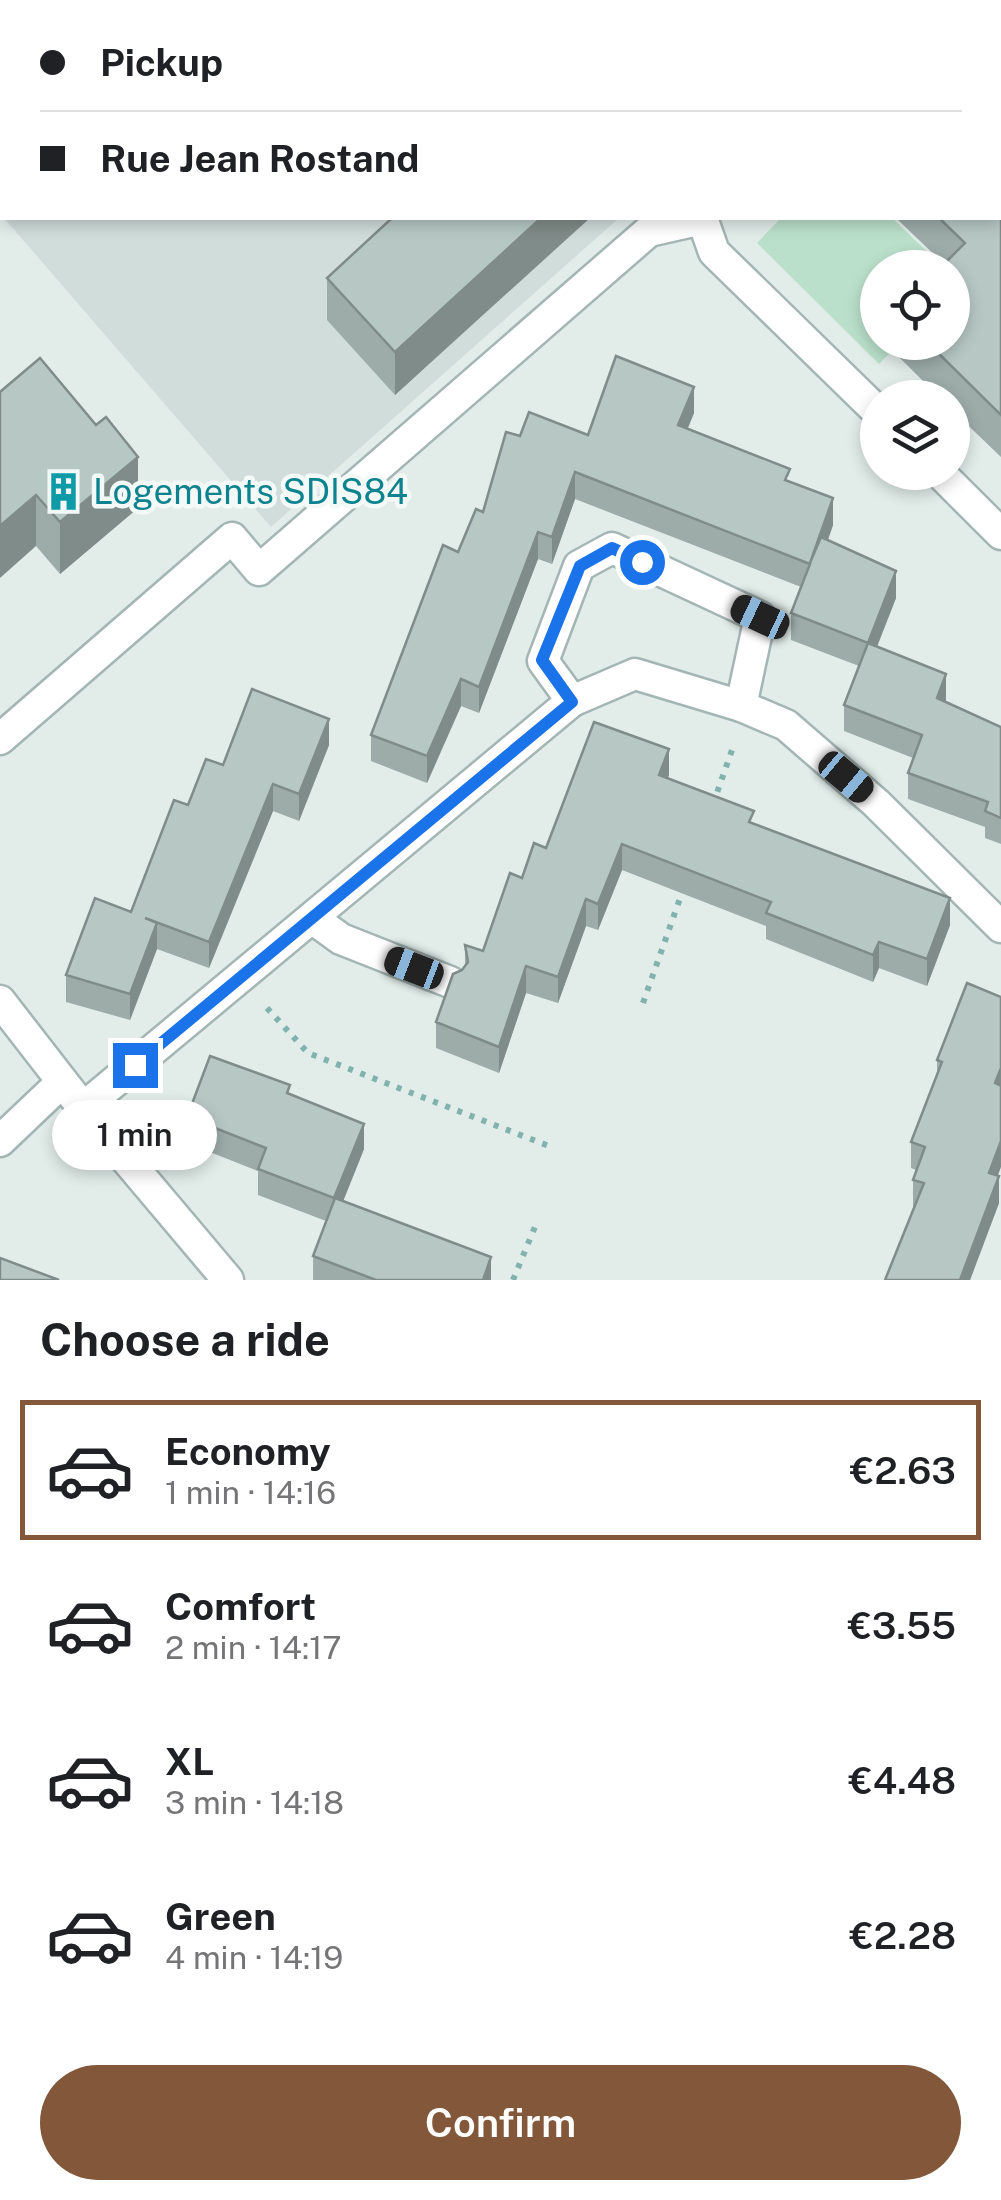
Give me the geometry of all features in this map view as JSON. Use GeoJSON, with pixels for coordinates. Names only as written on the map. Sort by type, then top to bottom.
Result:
{"type":"FeatureCollection","features":[{"type":"Feature","properties":{"kind":"street"},"geometry":{"type":"LineString","coordinates":[[0,739],[232,538],[260,570],[649,231],[694,220]]}},
{"type":"Feature","properties":{"kind":"street"},"geometry":{"type":"LineString","coordinates":[[703,220],[714,252],[860,394]]}},
{"type":"Feature","properties":{"kind":"street"},"geometry":{"type":"LineString","coordinates":[[957,490],[1001,534]]}},
{"type":"Feature","properties":{"kind":"street"},"geometry":{"type":"LineString","coordinates":[[572,702],[542,660],[580,566],[612,548],[760,617],[741,706]]}},
{"type":"Feature","properties":{"kind":"street"},"geometry":{"type":"LineString","coordinates":[[83,1108],[572,702],[635,674],[741,706],[786,725],[876,803],[1001,927]]}},
{"type":"Feature","properties":{"kind":"street"},"geometry":{"type":"LineString","coordinates":[[312,918],[341,940],[450,982]]}},
{"type":"Feature","properties":{"kind":"street"},"geometry":{"type":"LineString","coordinates":[[0,1001],[11,1037],[62,1082],[228,1280]]}},
{"type":"Feature","properties":{"kind":"street"},"geometry":{"type":"LineString","coordinates":[[0,1141],[62,1082]]}},
{"type":"Feature","properties":{"kind":"path"},"geometry":{"type":"LineString","coordinates":[[709,816],[735,741],[741,706]]}},
{"type":"Feature","properties":{"kind":"path"},"geometry":{"type":"LineString","coordinates":[[643,1003],[689,872]]}},
{"type":"Feature","properties":{"kind":"path"},"geometry":{"type":"LineString","coordinates":[[239,978],[308,1052],[548,1146]]}},
{"type":"Feature","properties":{"kind":"path"},"geometry":{"type":"LineString","coordinates":[[513,1280],[537,1222]]}},
{"type":"Feature","properties":{"kind":"shaded area"},"geometry":{"type":"Polygon","coordinates":[[[6,220],[617,220],[271,527],[6,220]]]}},
{"type":"Feature","properties":{"kind":"green space"},"geometry":{"type":"Polygon","coordinates":[[[779,220],[894,220],[925,250],[860,250],[860,345],[757,243],[779,220]]]}},
{"type":"Feature","properties":{"kind":"building"},"geometry":{"type":"Polygon","coordinates":[[[390,220],[539,220],[395,352],[327,278],[390,220]]]}},
{"type":"Feature","properties":{"kind":"building"},"geometry":{"type":"Polygon","coordinates":[[[941,220],[1001,220],[1001,415],[970,380],[945,360],[970,360],[970,250],[958,250],[965,243],[941,220]]]}},
{"type":"Feature","properties":{"kind":"building"},"geometry":{"type":"Polygon","coordinates":[[[616,356],[694,387],[678,425],[790,469],[785,480],[833,498],[810,563],[821,537],[896,571],[868,643],[791,613],[810,564],[575,472],[552,537],[538,532],[479,687],[461,679],[427,756],[371,735],[443,545],[458,552],[476,509],[483,512],[506,432],[520,436],[529,412],[588,435],[616,356]]]}},
{"type":"Feature","properties":{"kind":"building"},"geometry":{"type":"Polygon","coordinates":[[[40,358],[96,425],[106,417],[138,457],[60,522],[36,495],[0,526],[0,392],[40,358]]]}},
{"type":"Feature","properties":{"kind":"building"},"geometry":{"type":"Polygon","coordinates":[[[868,643],[946,674],[937,698],[1001,727],[1001,818],[985,811],[988,802],[908,773],[922,735],[844,705],[868,643]]]}},
{"type":"Feature","properties":{"kind":"building"},"geometry":{"type":"Polygon","coordinates":[[[252,689],[329,719],[299,794],[273,784],[209,942],[145,918],[157,923],[130,994],[66,975],[95,898],[131,912],[174,800],[188,805],[206,759],[223,765],[252,689]]]}},
{"type":"Feature","properties":{"kind":"building"},"geometry":{"type":"Polygon","coordinates":[[[594,722],[669,749],[659,775],[754,811],[749,822],[950,898],[927,959],[879,942],[873,955],[766,913],[771,902],[622,844],[598,904],[586,899],[558,977],[526,966],[499,1047],[436,1022],[453,974],[468,962],[465,945],[483,951],[510,873],[522,878],[534,843],[546,848],[594,722]]]}},
{"type":"Feature","properties":{"kind":"building"},"geometry":{"type":"Polygon","coordinates":[[[967,983],[1001,997],[1001,1068],[995,1083],[1001,1086],[1001,1141],[989,1173],[999,1176],[960,1280],[885,1280],[924,1183],[913,1180],[925,1147],[911,1142],[967,983]]]}},
{"type":"Feature","properties":{"kind":"building"},"geometry":{"type":"Polygon","coordinates":[[[210,1056],[290,1085],[287,1093],[364,1124],[334,1198],[258,1169],[266,1148],[187,1117],[210,1056]]]}},
{"type":"Feature","properties":{"kind":"building"},"geometry":{"type":"Polygon","coordinates":[[[335,1198],[491,1257],[483,1280],[376,1280],[313,1256],[335,1198]]]}},
{"type":"Feature","properties":{"kind":"building"},"geometry":{"type":"Polygon","coordinates":[[[0,1258],[59,1280],[0,1280],[0,1258]]]}},
{"type":"Feature","properties":{"kind":"place","name":"Logements SDIS84"},"geometry":{"type":"Point","coordinates":[63,492]}},
{"type":"Feature","properties":{"kind":"route"},"geometry":{"type":"LineString","coordinates":[[135,1065],[572,702],[542,660],[580,566],[612,548],[642,562]]}}]}
